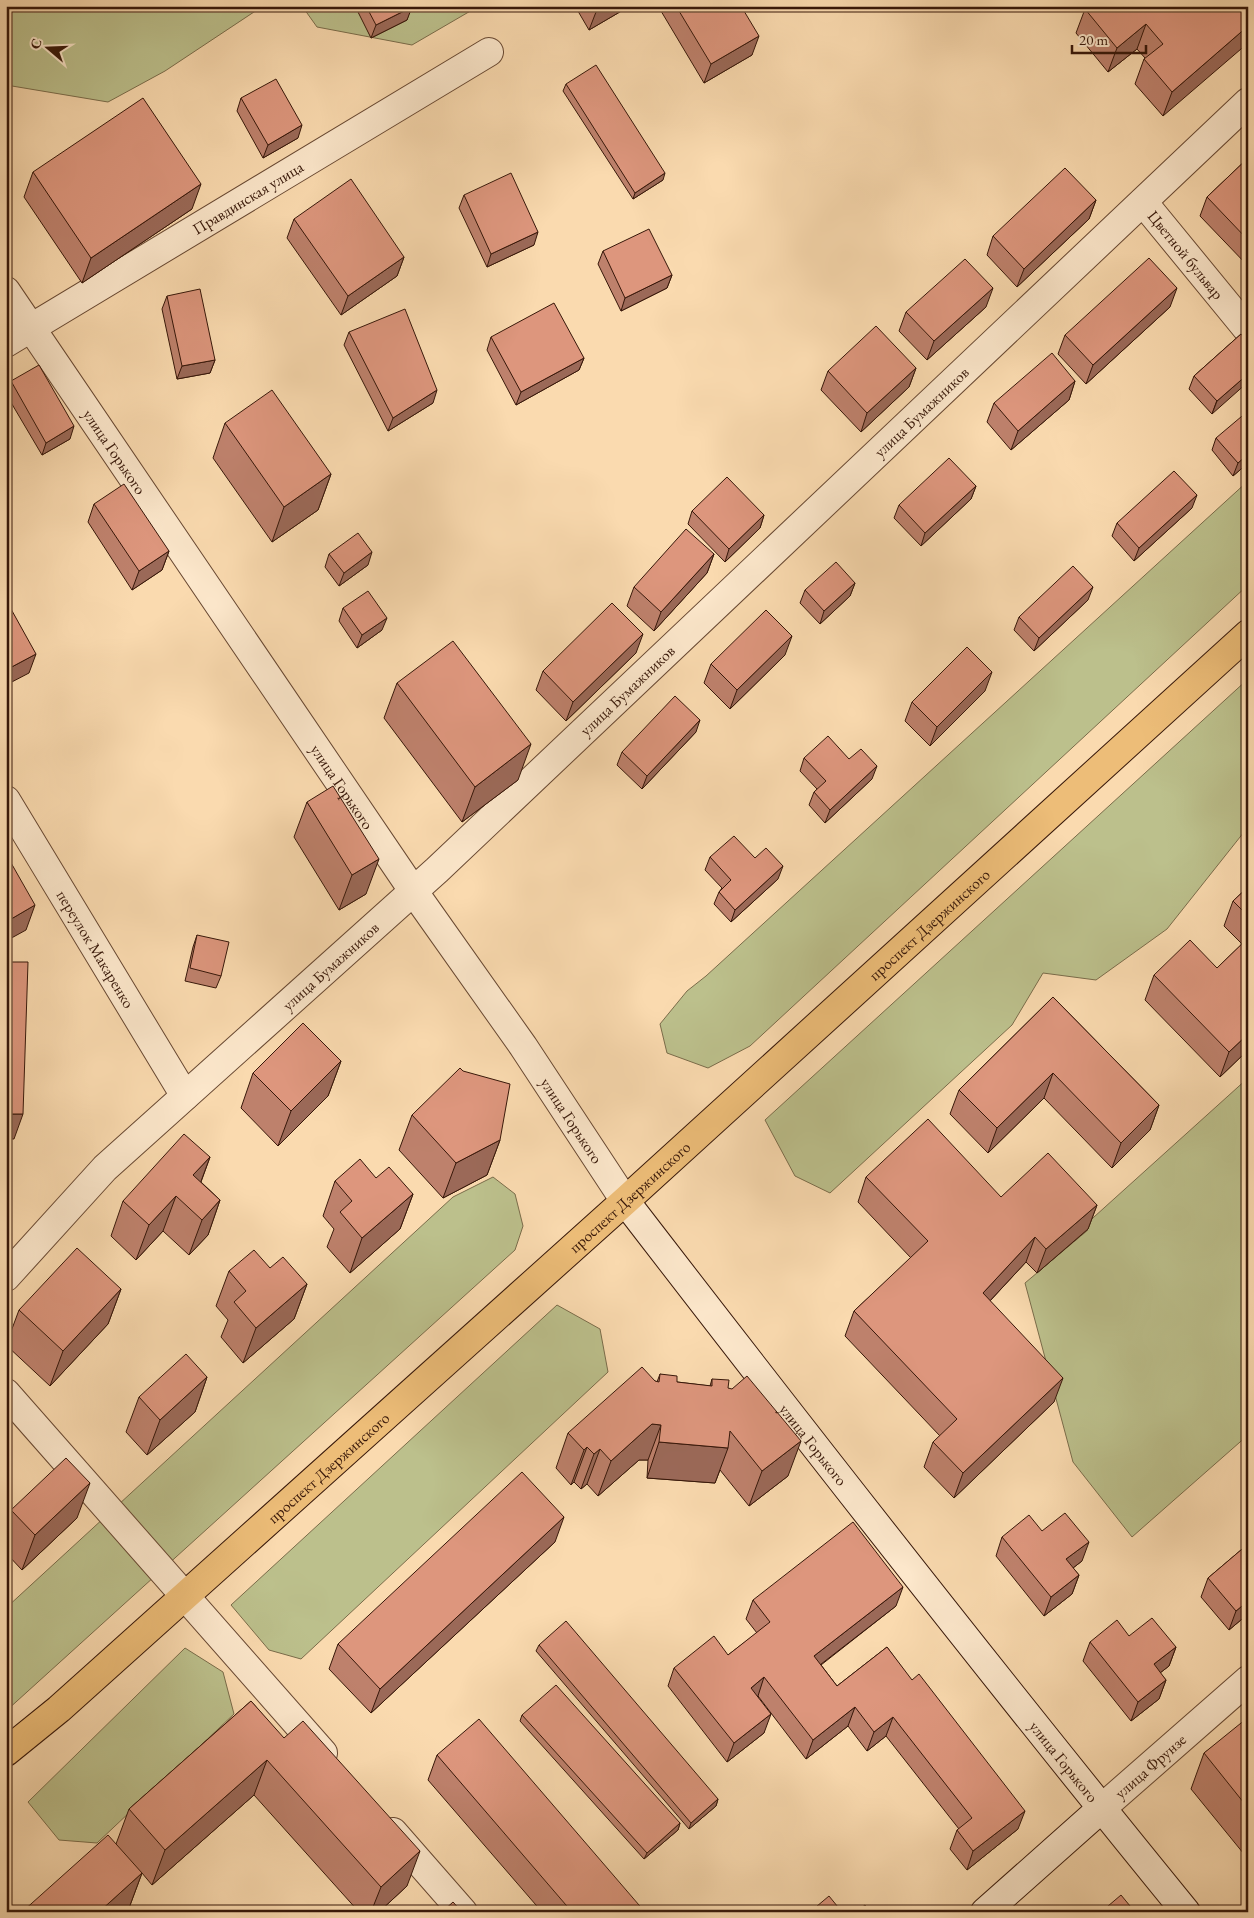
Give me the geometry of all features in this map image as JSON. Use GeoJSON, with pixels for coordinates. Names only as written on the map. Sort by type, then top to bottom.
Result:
{"type":"FeatureCollection","features":[{"type":"Feature","properties":{"kind":"main road","name":"проспект Дзержинского"},"geometry":{"type":"LineString","coordinates":[[6,1752],[59,1709],[624,1201],[1248,634]]}},
{"type":"Feature","properties":{"kind":"street","name":"Правдинская улица"},"geometry":{"type":"LineString","coordinates":[[6,343],[489,52]]}},
{"type":"Feature","properties":{"kind":"street","name":"улица Бумажников"},"geometry":{"type":"LineString","coordinates":[[6,1277],[105,1168],[414,892],[1248,102]]}},
{"type":"Feature","properties":{"kind":"street","name":"Цветной бульвар"},"geometry":{"type":"LineString","coordinates":[[1143,202],[1248,330]]}},
{"type":"Feature","properties":{"kind":"street","name":"улица Горького"},"geometry":{"type":"LineString","coordinates":[[6,291],[414,892],[523,1046],[624,1201],[752,1366],[1186,1912]]}},
{"type":"Feature","properties":{"kind":"street","name":"переулок Макаренко"},"geometry":{"type":"LineString","coordinates":[[6,800],[186,1096]]}},
{"type":"Feature","properties":{"kind":"street"},"geometry":{"type":"LineString","coordinates":[[6,1393],[340,1772]]}},
{"type":"Feature","properties":{"kind":"street","name":"улица Фрунзе"},"geometry":{"type":"LineString","coordinates":[[985,1912],[1248,1680]]}},
{"type":"Feature","properties":{"kind":"street"},"geometry":{"type":"LineString","coordinates":[[379,1816],[463,1912]]}},
{"type":"Feature","properties":{"kind":"green space"},"geometry":{"type":"Polygon","coordinates":[[[6,6],[263,6],[165,71],[108,102],[6,85],[6,6]]]}},
{"type":"Feature","properties":{"kind":"green space"},"geometry":{"type":"Polygon","coordinates":[[[302,6],[479,6],[412,45],[317,27],[302,6]]]}},
{"type":"Feature","properties":{"kind":"green space"},"geometry":{"type":"Polygon","coordinates":[[[1248,481],[1248,585],[750,1046],[708,1068],[667,1053],[660,1024],[687,991],[706,976],[1248,481]]]}},
{"type":"Feature","properties":{"kind":"green space"},"geometry":{"type":"Polygon","coordinates":[[[1248,679],[1248,827],[1167,929],[1096,980],[1043,973],[1012,1025],[830,1193],[795,1176],[765,1120],[1248,679]]]}},
{"type":"Feature","properties":{"kind":"green space"},"geometry":{"type":"Polygon","coordinates":[[[1248,1078],[1248,1435],[1132,1537],[1073,1462],[1025,1283],[1088,1230],[1084,1226],[1248,1078]]]}},
{"type":"Feature","properties":{"kind":"green space"},"geometry":{"type":"Polygon","coordinates":[[[493,1177],[515,1194],[523,1226],[515,1250],[6,1711],[6,1608],[453,1197],[493,1177]]]}},
{"type":"Feature","properties":{"kind":"green space"},"geometry":{"type":"Polygon","coordinates":[[[557,1305],[600,1329],[608,1372],[301,1659],[269,1650],[231,1605],[557,1305]]]}},
{"type":"Feature","properties":{"kind":"green space"},"geometry":{"type":"Polygon","coordinates":[[[185,1648],[223,1672],[234,1714],[97,1843],[59,1840],[28,1802],[185,1648]]]}},
{"type":"Feature","properties":{"kind":"building"},"geometry":{"type":"Polygon","coordinates":[[[366,6],[411,6],[412,7],[376,25],[366,6]]]}},
{"type":"Feature","properties":{"kind":"building"},"geometry":{"type":"Polygon","coordinates":[[[593,6],[605,6],[596,12],[593,6]]]}},
{"type":"Feature","properties":{"kind":"building"},"geometry":{"type":"Polygon","coordinates":[[[676,6],[741,6],[759,36],[711,64],[676,6]]]}},
{"type":"Feature","properties":{"kind":"building"},"geometry":{"type":"Polygon","coordinates":[[[1088,6],[1248,6],[1248,26],[1172,92],[1144,59],[1163,44],[1146,24],[1117,48],[1085,9],[1088,6]]]}},
{"type":"Feature","properties":{"kind":"building"},"geometry":{"type":"Polygon","coordinates":[[[596,65],[665,173],[635,193],[566,84],[596,65]]]}},
{"type":"Feature","properties":{"kind":"building"},"geometry":{"type":"Polygon","coordinates":[[[276,79],[302,125],[268,145],[241,98],[276,79]]]}},
{"type":"Feature","properties":{"kind":"building"},"geometry":{"type":"Polygon","coordinates":[[[143,98],[201,184],[91,258],[33,172],[143,98]]]}},
{"type":"Feature","properties":{"kind":"building"},"geometry":{"type":"Polygon","coordinates":[[[1248,158],[1248,240],[1207,197],[1248,158]]]}},
{"type":"Feature","properties":{"kind":"building"},"geometry":{"type":"Polygon","coordinates":[[[1065,168],[1096,200],[1024,269],[993,236],[1065,168]]]}},
{"type":"Feature","properties":{"kind":"building"},"geometry":{"type":"Polygon","coordinates":[[[511,173],[538,232],[491,254],[464,195],[511,173]]]}},
{"type":"Feature","properties":{"kind":"building"},"geometry":{"type":"Polygon","coordinates":[[[351,179],[404,257],[348,296],[294,219],[351,179]]]}},
{"type":"Feature","properties":{"kind":"building"},"geometry":{"type":"Polygon","coordinates":[[[649,229],[672,275],[625,298],[603,251],[649,229]]]}},
{"type":"Feature","properties":{"kind":"building"},"geometry":{"type":"Polygon","coordinates":[[[1149,258],[1177,288],[1093,365],[1065,335],[1149,258]]]}},
{"type":"Feature","properties":{"kind":"building"},"geometry":{"type":"Polygon","coordinates":[[[965,259],[993,288],[934,341],[906,312],[965,259]]]}},
{"type":"Feature","properties":{"kind":"building"},"geometry":{"type":"Polygon","coordinates":[[[200,289],[215,360],[182,366],[167,296],[200,289]]]}},
{"type":"Feature","properties":{"kind":"building"},"geometry":{"type":"Polygon","coordinates":[[[554,303],[584,358],[521,392],[491,337],[554,303]]]}},
{"type":"Feature","properties":{"kind":"building"},"geometry":{"type":"Polygon","coordinates":[[[405,309],[437,390],[393,418],[349,332],[405,309]]]}},
{"type":"Feature","properties":{"kind":"building"},"geometry":{"type":"Polygon","coordinates":[[[876,326],[916,368],[867,413],[828,371],[876,326]]]}},
{"type":"Feature","properties":{"kind":"building"},"geometry":{"type":"Polygon","coordinates":[[[1241,334],[1248,342],[1248,374],[1217,401],[1194,376],[1241,334]]]}},
{"type":"Feature","properties":{"kind":"building"},"geometry":{"type":"Polygon","coordinates":[[[1052,353],[1075,381],[1018,431],[994,403],[1052,353]]]}},
{"type":"Feature","properties":{"kind":"building"},"geometry":{"type":"Polygon","coordinates":[[[39,365],[74,426],[46,443],[11,381],[39,365]]]}},
{"type":"Feature","properties":{"kind":"building"},"geometry":{"type":"Polygon","coordinates":[[[272,390],[331,474],[284,507],[225,423],[272,390]]]}},
{"type":"Feature","properties":{"kind":"building"},"geometry":{"type":"Polygon","coordinates":[[[1248,411],[1248,454],[1238,463],[1216,438],[1248,411]]]}},
{"type":"Feature","properties":{"kind":"building"},"geometry":{"type":"Polygon","coordinates":[[[949,458],[976,486],[925,533],[899,505],[949,458]]]}},
{"type":"Feature","properties":{"kind":"building"},"geometry":{"type":"Polygon","coordinates":[[[1174,471],[1197,495],[1139,548],[1117,523],[1174,471]]]}},
{"type":"Feature","properties":{"kind":"building"},"geometry":{"type":"Polygon","coordinates":[[[727,477],[764,515],[729,549],[692,511],[727,477]]]}},
{"type":"Feature","properties":{"kind":"building"},"geometry":{"type":"Polygon","coordinates":[[[124,484],[169,551],[139,571],[94,504],[124,484]]]}},
{"type":"Feature","properties":{"kind":"building"},"geometry":{"type":"Polygon","coordinates":[[[686,529],[714,554],[661,612],[634,587],[686,529]]]}},
{"type":"Feature","properties":{"kind":"building"},"geometry":{"type":"Polygon","coordinates":[[[358,533],[372,552],[344,573],[329,554],[358,533]]]}},
{"type":"Feature","properties":{"kind":"building"},"geometry":{"type":"Polygon","coordinates":[[[836,562],[855,583],[824,611],[805,590],[836,562]]]}},
{"type":"Feature","properties":{"kind":"building"},"geometry":{"type":"Polygon","coordinates":[[[1073,566],[1093,587],[1039,638],[1019,617],[1073,566]]]}},
{"type":"Feature","properties":{"kind":"building"},"geometry":{"type":"Polygon","coordinates":[[[368,591],[387,618],[362,635],[343,608],[368,591]]]}},
{"type":"Feature","properties":{"kind":"building"},"geometry":{"type":"Polygon","coordinates":[[[6,600],[36,654],[6,670],[6,600]]]}},
{"type":"Feature","properties":{"kind":"building"},"geometry":{"type":"Polygon","coordinates":[[[612,603],[643,634],[573,702],[543,671],[612,603]]]}},
{"type":"Feature","properties":{"kind":"building"},"geometry":{"type":"Polygon","coordinates":[[[766,610],[792,636],[737,690],[711,664],[766,610]]]}},
{"type":"Feature","properties":{"kind":"building"},"geometry":{"type":"Polygon","coordinates":[[[453,641],[531,744],[475,787],[397,683],[453,641]]]}},
{"type":"Feature","properties":{"kind":"building"},"geometry":{"type":"Polygon","coordinates":[[[967,647],[992,672],[937,727],[912,702],[967,647]]]}},
{"type":"Feature","properties":{"kind":"building"},"geometry":{"type":"Polygon","coordinates":[[[675,696],[700,720],[647,776],[622,752],[675,696]]]}},
{"type":"Feature","properties":{"kind":"building"},"geometry":{"type":"Polygon","coordinates":[[[828,736],[849,759],[861,749],[877,766],[830,810],[814,792],[826,781],[804,758],[828,736]]]}},
{"type":"Feature","properties":{"kind":"building"},"geometry":{"type":"Polygon","coordinates":[[[333,786],[379,859],[352,875],[307,802],[333,786]]]}},
{"type":"Feature","properties":{"kind":"building"},"geometry":{"type":"Polygon","coordinates":[[[734,836],[755,858],[766,848],[783,866],[735,910],[719,892],[731,880],[710,857],[734,836]]]}},
{"type":"Feature","properties":{"kind":"building"},"geometry":{"type":"Polygon","coordinates":[[[6,854],[35,905],[6,922],[6,854]]]}},
{"type":"Feature","properties":{"kind":"building"},"geometry":{"type":"Polygon","coordinates":[[[1248,887],[1248,916],[1233,901],[1248,887]]]}},
{"type":"Feature","properties":{"kind":"building"},"geometry":{"type":"Polygon","coordinates":[[[197,935],[229,942],[221,976],[190,968],[197,935]]]}},
{"type":"Feature","properties":{"kind":"building"},"geometry":{"type":"Polygon","coordinates":[[[1248,938],[1248,1034],[1229,1052],[1154,975],[1190,940],[1217,968],[1248,938]]]}},
{"type":"Feature","properties":{"kind":"building"},"geometry":{"type":"Polygon","coordinates":[[[6,962],[28,962],[23,1114],[6,1114],[6,962]]]}},
{"type":"Feature","properties":{"kind":"building"},"geometry":{"type":"Polygon","coordinates":[[[1053,997],[1159,1105],[1121,1143],[1053,1073],[997,1128],[959,1090],[1053,997]]]}},
{"type":"Feature","properties":{"kind":"building"},"geometry":{"type":"Polygon","coordinates":[[[303,1023],[341,1061],[291,1111],[253,1073],[303,1023]]]}},
{"type":"Feature","properties":{"kind":"building"},"geometry":{"type":"Polygon","coordinates":[[[460,1068],[463,1071],[510,1084],[500,1140],[456,1163],[412,1115],[460,1068]]]}},
{"type":"Feature","properties":{"kind":"building"},"geometry":{"type":"Polygon","coordinates":[[[928,1119],[1001,1197],[1048,1153],[1097,1205],[1046,1249],[1035,1237],[983,1293],[1063,1378],[963,1473],[933,1442],[957,1419],[854,1311],[928,1241],[866,1177],[928,1119]]]}},
{"type":"Feature","properties":{"kind":"building"},"geometry":{"type":"Polygon","coordinates":[[[184,1134],[210,1157],[193,1175],[220,1200],[202,1220],[176,1196],[149,1225],[123,1201],[184,1134]]]}},
{"type":"Feature","properties":{"kind":"building"},"geometry":{"type":"Polygon","coordinates":[[[360,1159],[376,1178],[389,1167],[413,1194],[362,1238],[340,1212],[352,1201],[335,1181],[360,1159]]]}},
{"type":"Feature","properties":{"kind":"building"},"geometry":{"type":"Polygon","coordinates":[[[77,1248],[121,1289],[63,1351],[19,1310],[77,1248]]]}},
{"type":"Feature","properties":{"kind":"building"},"geometry":{"type":"Polygon","coordinates":[[[254,1250],[270,1268],[283,1257],[307,1284],[256,1328],[234,1302],[246,1291],[229,1271],[254,1250]]]}},
{"type":"Feature","properties":{"kind":"building"},"geometry":{"type":"Polygon","coordinates":[[[186,1354],[207,1377],[160,1420],[139,1397],[186,1354]]]}},
{"type":"Feature","properties":{"kind":"building"},"geometry":{"type":"Polygon","coordinates":[[[642,1367],[655,1381],[659,1382],[660,1374],[677,1376],[677,1382],[712,1386],[712,1379],[729,1380],[728,1388],[732,1389],[747,1376],[801,1441],[762,1471],[730,1431],[728,1448],[659,1442],[661,1425],[652,1424],[611,1461],[600,1449],[594,1454],[587,1447],[584,1450],[568,1433],[642,1367]]]}},
{"type":"Feature","properties":{"kind":"building"},"geometry":{"type":"Polygon","coordinates":[[[66,1458],[90,1483],[35,1535],[11,1510],[66,1458]]]}},
{"type":"Feature","properties":{"kind":"building"},"geometry":{"type":"Polygon","coordinates":[[[522,1472],[564,1517],[380,1689],[338,1644],[522,1472]]]}},
{"type":"Feature","properties":{"kind":"building"},"geometry":{"type":"Polygon","coordinates":[[[1065,1513],[1089,1542],[1066,1559],[1079,1575],[1051,1597],[1002,1537],[1029,1515],[1042,1531],[1065,1513]]]}},
{"type":"Feature","properties":{"kind":"building"},"geometry":{"type":"Polygon","coordinates":[[[853,1522],[903,1587],[814,1656],[837,1686],[887,1647],[912,1680],[919,1674],[1025,1811],[973,1851],[957,1830],[972,1818],[893,1717],[874,1732],[855,1707],[813,1740],[764,1677],[751,1688],[771,1714],[734,1743],[674,1668],[714,1636],[728,1655],[770,1622],[753,1600],[853,1522]]]}},
{"type":"Feature","properties":{"kind":"building"},"geometry":{"type":"Polygon","coordinates":[[[1248,1544],[1248,1601],[1236,1611],[1208,1578],[1248,1544]]]}},
{"type":"Feature","properties":{"kind":"building"},"geometry":{"type":"Polygon","coordinates":[[[1152,1618],[1176,1647],[1154,1664],[1166,1680],[1138,1702],[1090,1642],[1117,1620],[1129,1636],[1152,1618]]]}},
{"type":"Feature","properties":{"kind":"building"},"geometry":{"type":"Polygon","coordinates":[[[566,1621],[718,1799],[691,1823],[539,1645],[566,1621]]]}},
{"type":"Feature","properties":{"kind":"building"},"geometry":{"type":"Polygon","coordinates":[[[556,1685],[680,1823],[647,1853],[522,1715],[556,1685]]]}},
{"type":"Feature","properties":{"kind":"building"},"geometry":{"type":"Polygon","coordinates":[[[251,1701],[284,1738],[303,1721],[420,1851],[381,1887],[267,1760],[165,1850],[129,1809],[251,1701]]]}},
{"type":"Feature","properties":{"kind":"building"},"geometry":{"type":"Polygon","coordinates":[[[479,1719],[645,1912],[572,1912],[437,1755],[479,1719]]]}},
{"type":"Feature","properties":{"kind":"building"},"geometry":{"type":"Polygon","coordinates":[[[1246,1719],[1248,1721],[1248,1808],[1204,1753],[1246,1719]]]}},
{"type":"Feature","properties":{"kind":"building"},"geometry":{"type":"Polygon","coordinates":[[[108,1835],[142,1873],[99,1912],[22,1912],[108,1835]]]}},
{"type":"Feature","properties":{"kind":"building"},"geometry":{"type":"Polygon","coordinates":[[[1121,1895],[1135,1912],[1101,1912],[1121,1895]]]}},
{"type":"Feature","properties":{"kind":"building"},"geometry":{"type":"Polygon","coordinates":[[[829,1896],[842,1912],[810,1912],[829,1896]]]}},
{"type":"Feature","properties":{"kind":"building"},"geometry":{"type":"Polygon","coordinates":[[[453,1902],[462,1912],[442,1912],[453,1902]]]}},
{"type":"Feature","properties":{"kind":"building"},"geometry":{"type":"Polygon","coordinates":[[[865,1905],[871,1912],[856,1912],[865,1905]]]}}]}
